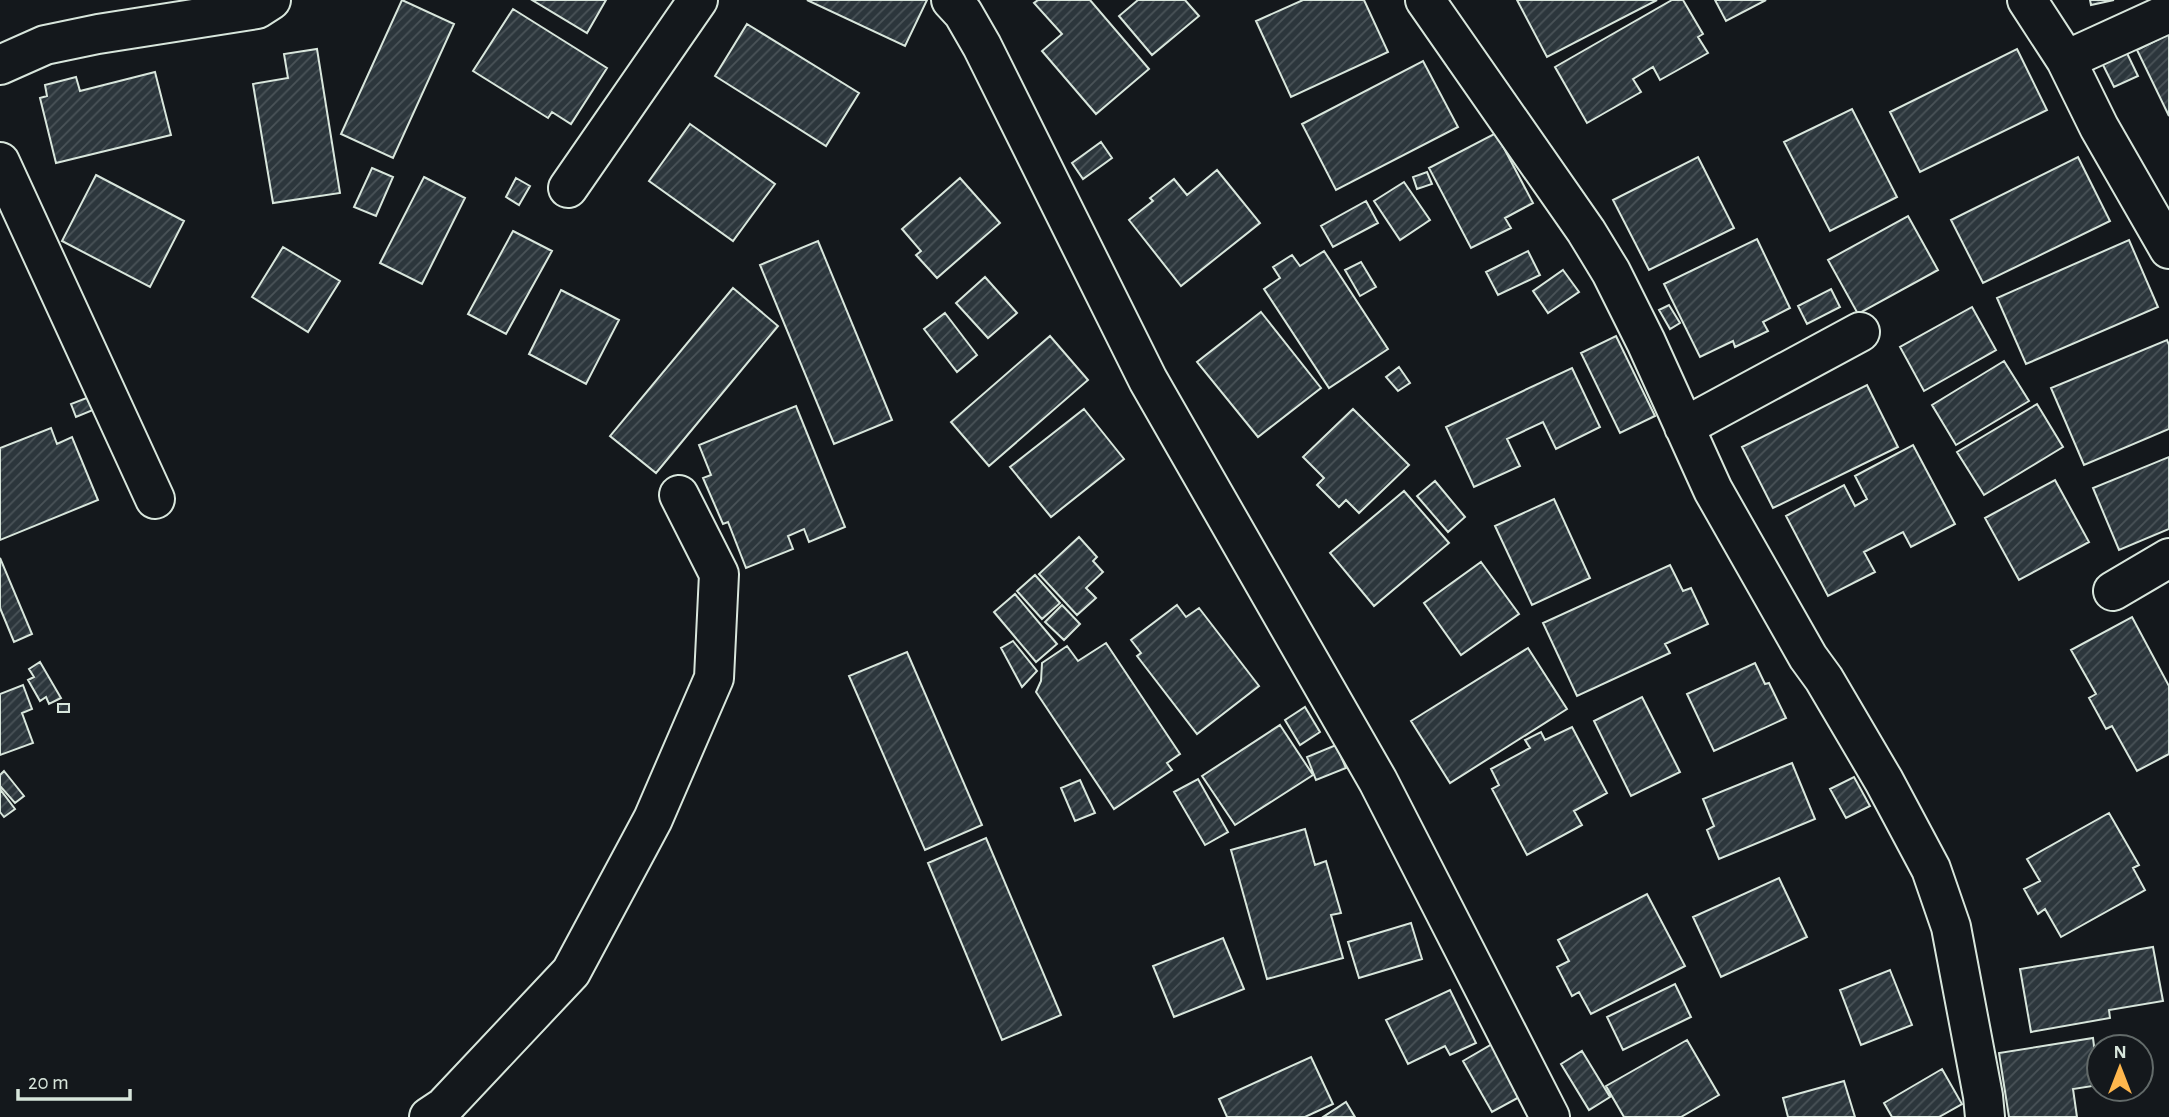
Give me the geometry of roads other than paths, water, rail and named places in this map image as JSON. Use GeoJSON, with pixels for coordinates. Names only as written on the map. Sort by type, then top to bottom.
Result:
{"type":"FeatureCollection","features":[{"type":"Feature","properties":{"kind":"street"},"geometry":{"type":"LineString","coordinates":[[0,65],[44,45],[257,9],[271,0]]}},
{"type":"Feature","properties":{"kind":"street"},"geometry":{"type":"LineString","coordinates":[[568,188],[698,0]]}},
{"type":"Feature","properties":{"kind":"street"},"geometry":{"type":"LineString","coordinates":[[950,0],[962,13],[982,46],[1149,380],[1378,781],[1550,1117]]}},
{"type":"Feature","properties":{"kind":"street"},"geometry":{"type":"LineString","coordinates":[[1425,0],[1611,272],[1713,489],[1808,657],[1824,679],[1884,781],[1931,869],[1951,927],[1983,1096],[1984,1117]]}},
{"type":"Feature","properties":{"kind":"street"},"geometry":{"type":"LineString","coordinates":[[2027,0],[2066,60],[2099,127],[2169,249]]}},
{"type":"Feature","properties":{"kind":"street"},"geometry":{"type":"LineString","coordinates":[[2066,60],[2169,13]]}},
{"type":"Feature","properties":{"kind":"street"},"geometry":{"type":"LineString","coordinates":[[0,162],[155,499]]}},
{"type":"Feature","properties":{"kind":"street"},"geometry":{"type":"LineString","coordinates":[[1684,428],[1860,332]]}},
{"type":"Feature","properties":{"kind":"street"},"geometry":{"type":"LineString","coordinates":[[429,1117],[444,1107],[571,972],[653,819],[714,678],[719,574],[679,495]]}},
{"type":"Feature","properties":{"kind":"street"},"geometry":{"type":"LineString","coordinates":[[2113,591],[2169,558]]}}]}
